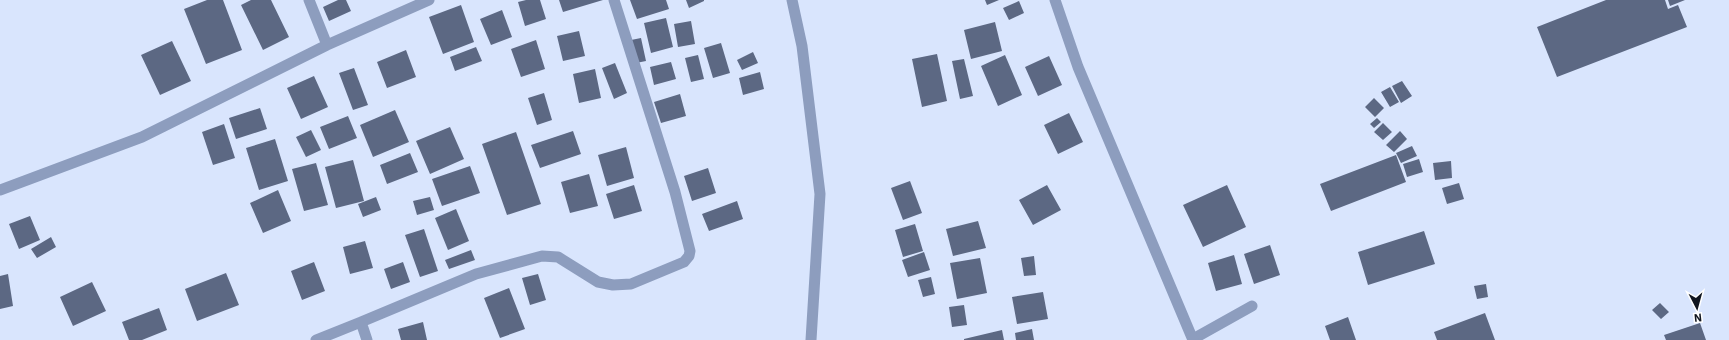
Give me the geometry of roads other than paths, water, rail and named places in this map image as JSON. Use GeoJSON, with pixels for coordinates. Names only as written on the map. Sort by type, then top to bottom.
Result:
{"type":"FeatureCollection","features":[{"type":"Feature","properties":{"kind":"street"},"geometry":{"type":"LineString","coordinates":[[309,0],[327,45]]}},
{"type":"Feature","properties":{"kind":"street"},"geometry":{"type":"LineString","coordinates":[[0,190],[142,137],[327,45],[429,0]]}},
{"type":"Feature","properties":{"kind":"street"},"geometry":{"type":"LineString","coordinates":[[316,340],[476,274],[542,256],[558,257],[598,282],[613,285],[631,284],[684,262],[689,256],[690,251],[675,192],[614,0]]}},
{"type":"Feature","properties":{"kind":"street"},"geometry":{"type":"LineString","coordinates":[[792,0],[802,46],[820,194],[811,340]]}},
{"type":"Feature","properties":{"kind":"street"},"geometry":{"type":"LineString","coordinates":[[1055,0],[1078,67],[1193,340],[1252,306]]}},
{"type":"Feature","properties":{"kind":"street"},"geometry":{"type":"LineString","coordinates":[[361,322],[367,340]]}}]}
